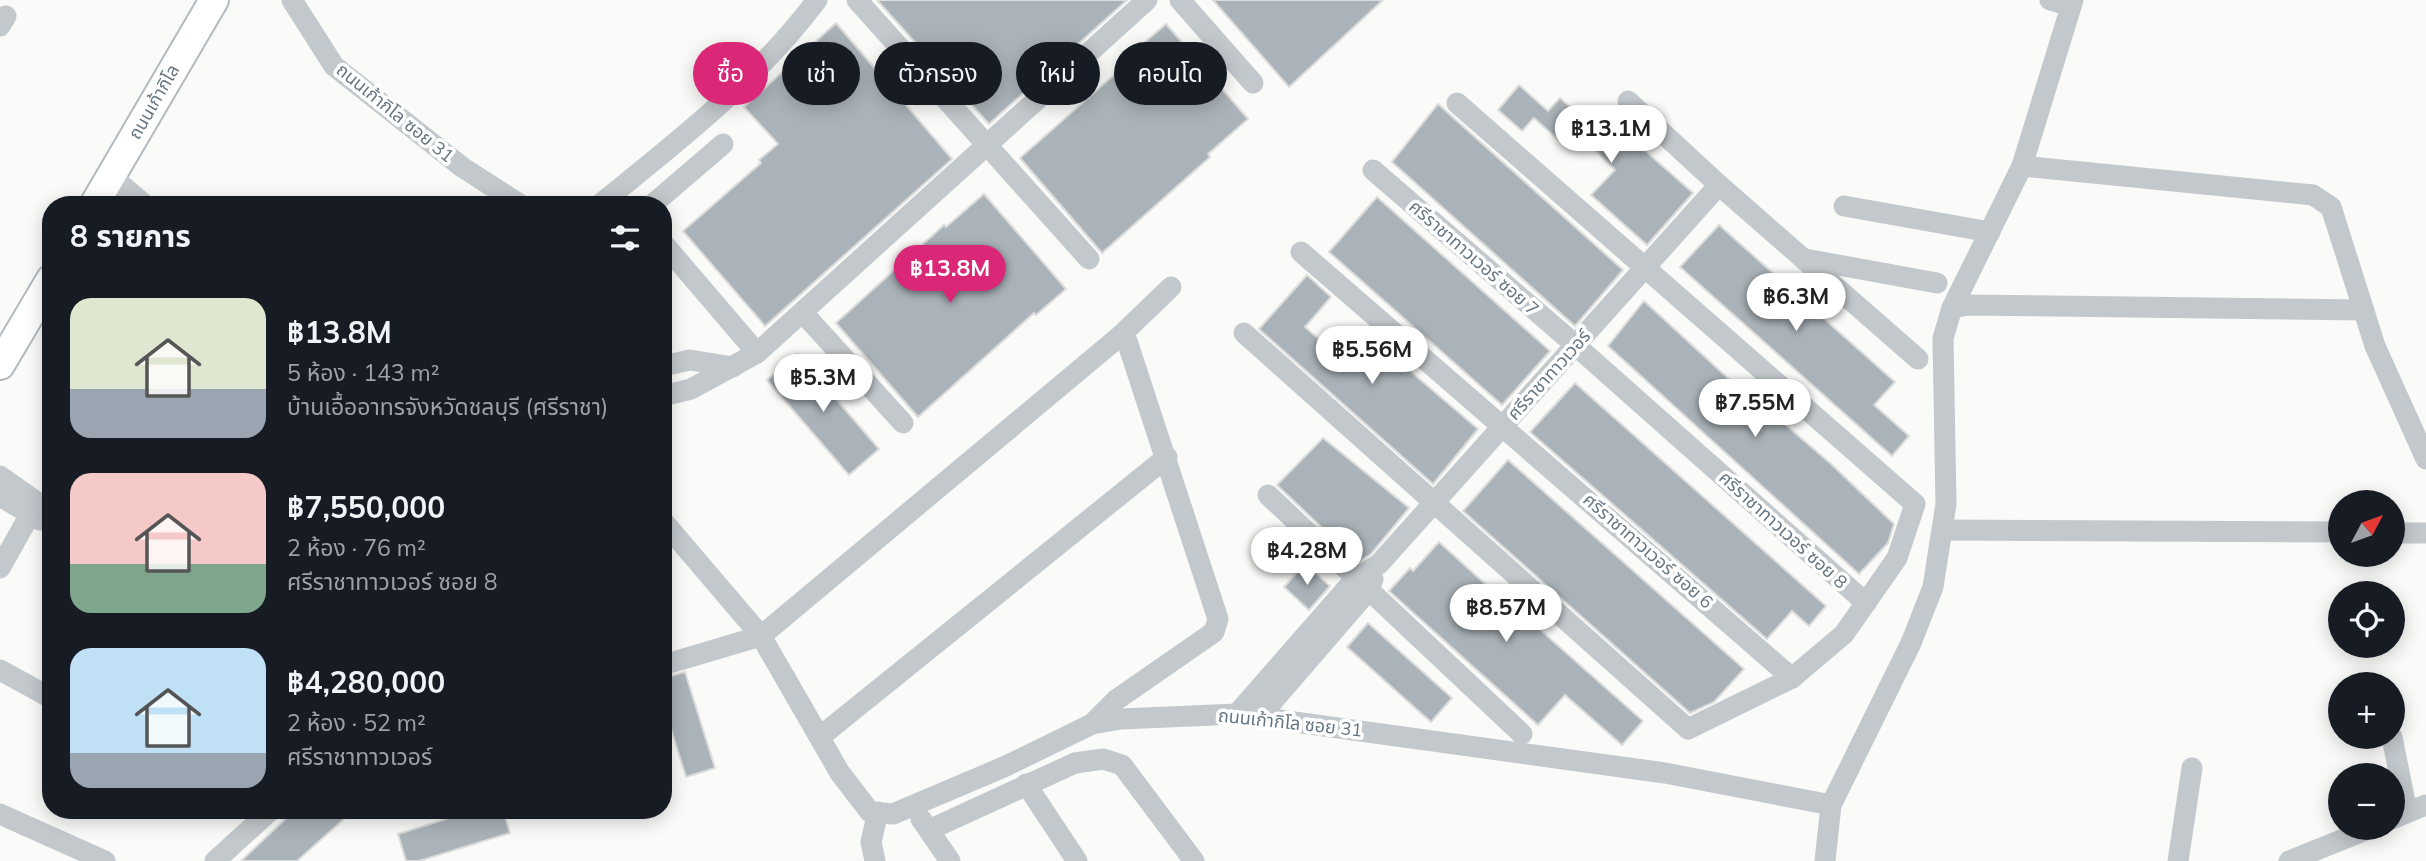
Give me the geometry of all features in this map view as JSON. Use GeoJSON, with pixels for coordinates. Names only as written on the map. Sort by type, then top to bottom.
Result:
{"type":"FeatureCollection","features":[{"type":"Feature","properties":{"kind":"main road","name":"ถนนเก้ากิโล"},"geometry":{"type":"LineString","coordinates":[[99,196],[214,0]]}},
{"type":"Feature","properties":{"kind":"main road"},"geometry":{"type":"LineString","coordinates":[[0,365],[42,294]]}},
{"type":"Feature","properties":{"kind":"street","name":"ถนนเก้ากิโล ซอย 31"},"geometry":{"type":"LineString","coordinates":[[292,0],[334,66],[462,167],[507,196]]}},
{"type":"Feature","properties":{"kind":"street"},"geometry":{"type":"LineString","coordinates":[[610,196],[699,124],[792,34],[817,0]]}},
{"type":"Feature","properties":{"kind":"street"},"geometry":{"type":"LineString","coordinates":[[857,0],[1089,259]]}},
{"type":"Feature","properties":{"kind":"street"},"geometry":{"type":"LineString","coordinates":[[672,394],[691,389],[757,354],[1147,0]]}},
{"type":"Feature","properties":{"kind":"street"},"geometry":{"type":"LineString","coordinates":[[1180,0],[1254,83]]}},
{"type":"Feature","properties":{"kind":"street"},"geometry":{"type":"LineString","coordinates":[[1825,861],[1831,805],[1911,643],[1933,587],[1946,504],[1943,338],[1952,308],[2022,166],[2065,2]]}},
{"type":"Feature","properties":{"kind":"street"},"geometry":{"type":"LineString","coordinates":[[1629,101],[1719,186],[1918,359]]}},
{"type":"Feature","properties":{"kind":"street"},"geometry":{"type":"LineString","coordinates":[[1244,334],[1688,729],[1792,677],[1844,634],[1897,558],[1915,504],[1457,103]]}},
{"type":"Feature","properties":{"kind":"street"},"geometry":{"type":"LineString","coordinates":[[662,196],[723,144]]}},
{"type":"Feature","properties":{"kind":"street"},"geometry":{"type":"LineString","coordinates":[[2022,166],[2313,195],[2331,207],[2375,346],[2426,459]]}},
{"type":"Feature","properties":{"kind":"street","name":"ศรีราชาทาวเวอร์ ซอย 7"},"geometry":{"type":"LineString","coordinates":[[1373,170],[1575,345]]}},
{"type":"Feature","properties":{"kind":"street"},"geometry":{"type":"LineString","coordinates":[[111,176],[134,196]]}},
{"type":"Feature","properties":{"kind":"street","name":"ศรีราชาทาวเวอร์"},"geometry":{"type":"LineString","coordinates":[[1260,716],[1379,564],[1719,186]]}},
{"type":"Feature","properties":{"kind":"street"},"geometry":{"type":"LineString","coordinates":[[1844,206],[1990,232]]}},
{"type":"Feature","properties":{"kind":"street","name":"ศรีราชาทาวเวอร์ ซอย 6"},"geometry":{"type":"LineString","coordinates":[[1301,252],[1792,677]]}},
{"type":"Feature","properties":{"kind":"street"},"geometry":{"type":"LineString","coordinates":[[672,254],[757,354]]}},
{"type":"Feature","properties":{"kind":"street"},"geometry":{"type":"LineString","coordinates":[[1802,258],[1937,282]]}},
{"type":"Feature","properties":{"kind":"street"},"geometry":{"type":"LineString","coordinates":[[672,662],[761,636],[1120,336],[1171,287]]}},
{"type":"Feature","properties":{"kind":"street"},"geometry":{"type":"LineString","coordinates":[[1952,308],[1968,305],[2364,310]]}},
{"type":"Feature","properties":{"kind":"street"},"geometry":{"type":"LineString","coordinates":[[804,314],[902,423]]}},
{"type":"Feature","properties":{"kind":"street"},"geometry":{"type":"LineString","coordinates":[[1092,724],[1116,700],[1214,632],[1218,619],[1127,341],[1120,336]]}},
{"type":"Feature","properties":{"kind":"street","name":"ศรีราชาทาวเวอร์ ซอย 8"},"geometry":{"type":"LineString","coordinates":[[1575,345],[1866,603]]}},
{"type":"Feature","properties":{"kind":"street"},"geometry":{"type":"LineString","coordinates":[[672,364],[691,360],[733,367]]}},
{"type":"Feature","properties":{"kind":"street"},"geometry":{"type":"LineString","coordinates":[[821,736],[1167,457]]}},
{"type":"Feature","properties":{"kind":"street"},"geometry":{"type":"LineString","coordinates":[[0,476],[39,511]]}},
{"type":"Feature","properties":{"kind":"street"},"geometry":{"type":"LineString","coordinates":[[1268,495],[1522,734]]}},
{"type":"Feature","properties":{"kind":"street"},"geometry":{"type":"LineString","coordinates":[[0,496],[39,511]]}},
{"type":"Feature","properties":{"kind":"street"},"geometry":{"type":"LineString","coordinates":[[0,568],[39,511]]}},
{"type":"Feature","properties":{"kind":"street"},"geometry":{"type":"LineString","coordinates":[[1943,530],[2328,532]]}},
{"type":"Feature","properties":{"kind":"street"},"geometry":{"type":"LineString","coordinates":[[672,532],[761,636],[848,783],[870,812],[878,812],[871,842],[875,861]]}},
{"type":"Feature","properties":{"kind":"street"},"geometry":{"type":"LineString","coordinates":[[2405,533],[2426,533]]}},
{"type":"Feature","properties":{"kind":"street","name":"ศรีราชาทาวเวอร์"},"geometry":{"type":"LineString","coordinates":[[1237,714],[1363,584]]}},
{"type":"Feature","properties":{"kind":"street"},"geometry":{"type":"LineString","coordinates":[[0,670],[42,693]]}},
{"type":"Feature","properties":{"kind":"street","name":"ถนนเก้ากิโล ซอย 31"},"geometry":{"type":"LineString","coordinates":[[878,812],[893,814],[1006,766],[1092,724],[1121,719],[1237,714],[1665,774],[1831,805]]}},
{"type":"Feature","properties":{"kind":"street"},"geometry":{"type":"LineString","coordinates":[[2395,749],[2409,812]]}},
{"type":"Feature","properties":{"kind":"street"},"geometry":{"type":"LineString","coordinates":[[929,830],[1076,763],[1103,759],[1122,765],[1194,861]]}},
{"type":"Feature","properties":{"kind":"street"},"geometry":{"type":"LineString","coordinates":[[2178,861],[2192,768]]}},
{"type":"Feature","properties":{"kind":"street"},"geometry":{"type":"LineString","coordinates":[[1027,784],[1077,861]]}},
{"type":"Feature","properties":{"kind":"street"},"geometry":{"type":"LineString","coordinates":[[911,806],[950,861]]}},
{"type":"Feature","properties":{"kind":"street"},"geometry":{"type":"LineString","coordinates":[[0,814],[104,861]]}},
{"type":"Feature","properties":{"kind":"street"},"geometry":{"type":"LineString","coordinates":[[215,861],[255,819]]}},
{"type":"Feature","properties":{"kind":"street"},"geometry":{"type":"LineString","coordinates":[[2289,861],[2341,840]]}},
{"type":"Feature","properties":{"kind":"building"},"geometry":{"type":"Polygon","coordinates":[[[877,0],[1127,0],[1080,42],[1016,42],[1016,100],[989,124],[972,105],[1002,105],[1002,42],[915,42],[877,0]]]}},
{"type":"Feature","properties":{"kind":"building"},"geometry":{"type":"Polygon","coordinates":[[[1213,0],[1383,0],[1289,87],[1213,0]]]}},
{"type":"Feature","properties":{"kind":"building"},"geometry":{"type":"Polygon","coordinates":[[[836,23],[852,42],[815,42],[836,23]]]}},
{"type":"Feature","properties":{"kind":"building"},"geometry":{"type":"Polygon","coordinates":[[[1166,24],[1182,42],[1145,42],[1166,24]]]}},
{"type":"Feature","properties":{"kind":"building"},"geometry":{"type":"Polygon","coordinates":[[[860,51],[874,68],[874,105],[906,105],[952,159],[765,326],[683,231],[761,163],[759,160],[778,144],[744,107],[768,105],[768,85],[782,72],[782,105],[860,105],[860,51]]]}},
{"type":"Feature","properties":{"kind":"building"},"geometry":{"type":"Polygon","coordinates":[[[1114,75],[1114,105],[1227,105],[1227,95],[1248,119],[1208,154],[1210,157],[1102,253],[1020,158],[1080,105],[1100,105],[1100,87],[1114,75]]]}},
{"type":"Feature","properties":{"kind":"building"},"geometry":{"type":"Polygon","coordinates":[[[1519,85],[1548,111],[1560,98],[1595,129],[1607,117],[1693,193],[1647,245],[1591,195],[1615,170],[1575,130],[1563,144],[1534,118],[1522,131],[1498,110],[1519,85]]]}},
{"type":"Feature","properties":{"kind":"building"},"geometry":{"type":"Polygon","coordinates":[[[1438,104],[1623,270],[1575,326],[1392,162],[1438,104]]]}},
{"type":"Feature","properties":{"kind":"building"},"geometry":{"type":"Polygon","coordinates":[[[984,194],[1066,289],[1036,315],[1034,313],[918,417],[836,323],[944,225],[946,227],[984,194]]]}},
{"type":"Feature","properties":{"kind":"building"},"geometry":{"type":"Polygon","coordinates":[[[1377,197],[1550,351],[1502,405],[1329,252],[1377,197]]]}},
{"type":"Feature","properties":{"kind":"building"},"geometry":{"type":"Polygon","coordinates":[[[1719,225],[1895,382],[1874,405],[1909,436],[1892,456],[1680,267],[1719,225]]]}},
{"type":"Feature","properties":{"kind":"building"},"geometry":{"type":"Polygon","coordinates":[[[1307,275],[1331,297],[1305,327],[1339,357],[1362,330],[1478,429],[1433,484],[1259,329],[1307,275]]]}},
{"type":"Feature","properties":{"kind":"building"},"geometry":{"type":"Polygon","coordinates":[[[1644,301],[1755,403],[1757,400],[1831,464],[1894,524],[1888,543],[1859,574],[1608,346],[1644,301]]]}},
{"type":"Feature","properties":{"kind":"building"},"geometry":{"type":"Polygon","coordinates":[[[797,354],[879,449],[849,475],[767,380],[797,354]]]}},
{"type":"Feature","properties":{"kind":"building"},"geometry":{"type":"Polygon","coordinates":[[[1575,383],[1826,606],[1809,626],[1792,611],[1767,639],[1530,432],[1575,383]]]}},
{"type":"Feature","properties":{"kind":"building"},"geometry":{"type":"Polygon","coordinates":[[[1323,438],[1409,508],[1371,554],[1358,562],[1277,485],[1323,438]]]}},
{"type":"Feature","properties":{"kind":"building"},"geometry":{"type":"Polygon","coordinates":[[[1508,460],[1744,669],[1714,702],[1690,713],[1463,511],[1508,460]]]}},
{"type":"Feature","properties":{"kind":"building"},"geometry":{"type":"Polygon","coordinates":[[[1439,542],[1643,721],[1622,745],[1565,695],[1538,725],[1389,591],[1410,568],[1413,571],[1439,542]]]}},
{"type":"Feature","properties":{"kind":"building"},"geometry":{"type":"Polygon","coordinates":[[[1305,564],[1330,586],[1309,610],[1284,587],[1305,564]]]}},
{"type":"Feature","properties":{"kind":"building"},"geometry":{"type":"Polygon","coordinates":[[[1368,623],[1452,698],[1431,722],[1347,647],[1368,623]]]}},
{"type":"Feature","properties":{"kind":"building"},"geometry":{"type":"Polygon","coordinates":[[[685,672],[715,768],[686,777],[672,732],[672,676],[685,672]]]}},
{"type":"Feature","properties":{"kind":"building"},"geometry":{"type":"Polygon","coordinates":[[[285,819],[344,819],[297,861],[241,861],[285,819]]]}},
{"type":"Feature","properties":{"kind":"building"},"geometry":{"type":"Polygon","coordinates":[[[446,819],[506,819],[510,833],[419,861],[406,861],[398,834],[446,819]]]}}]}
